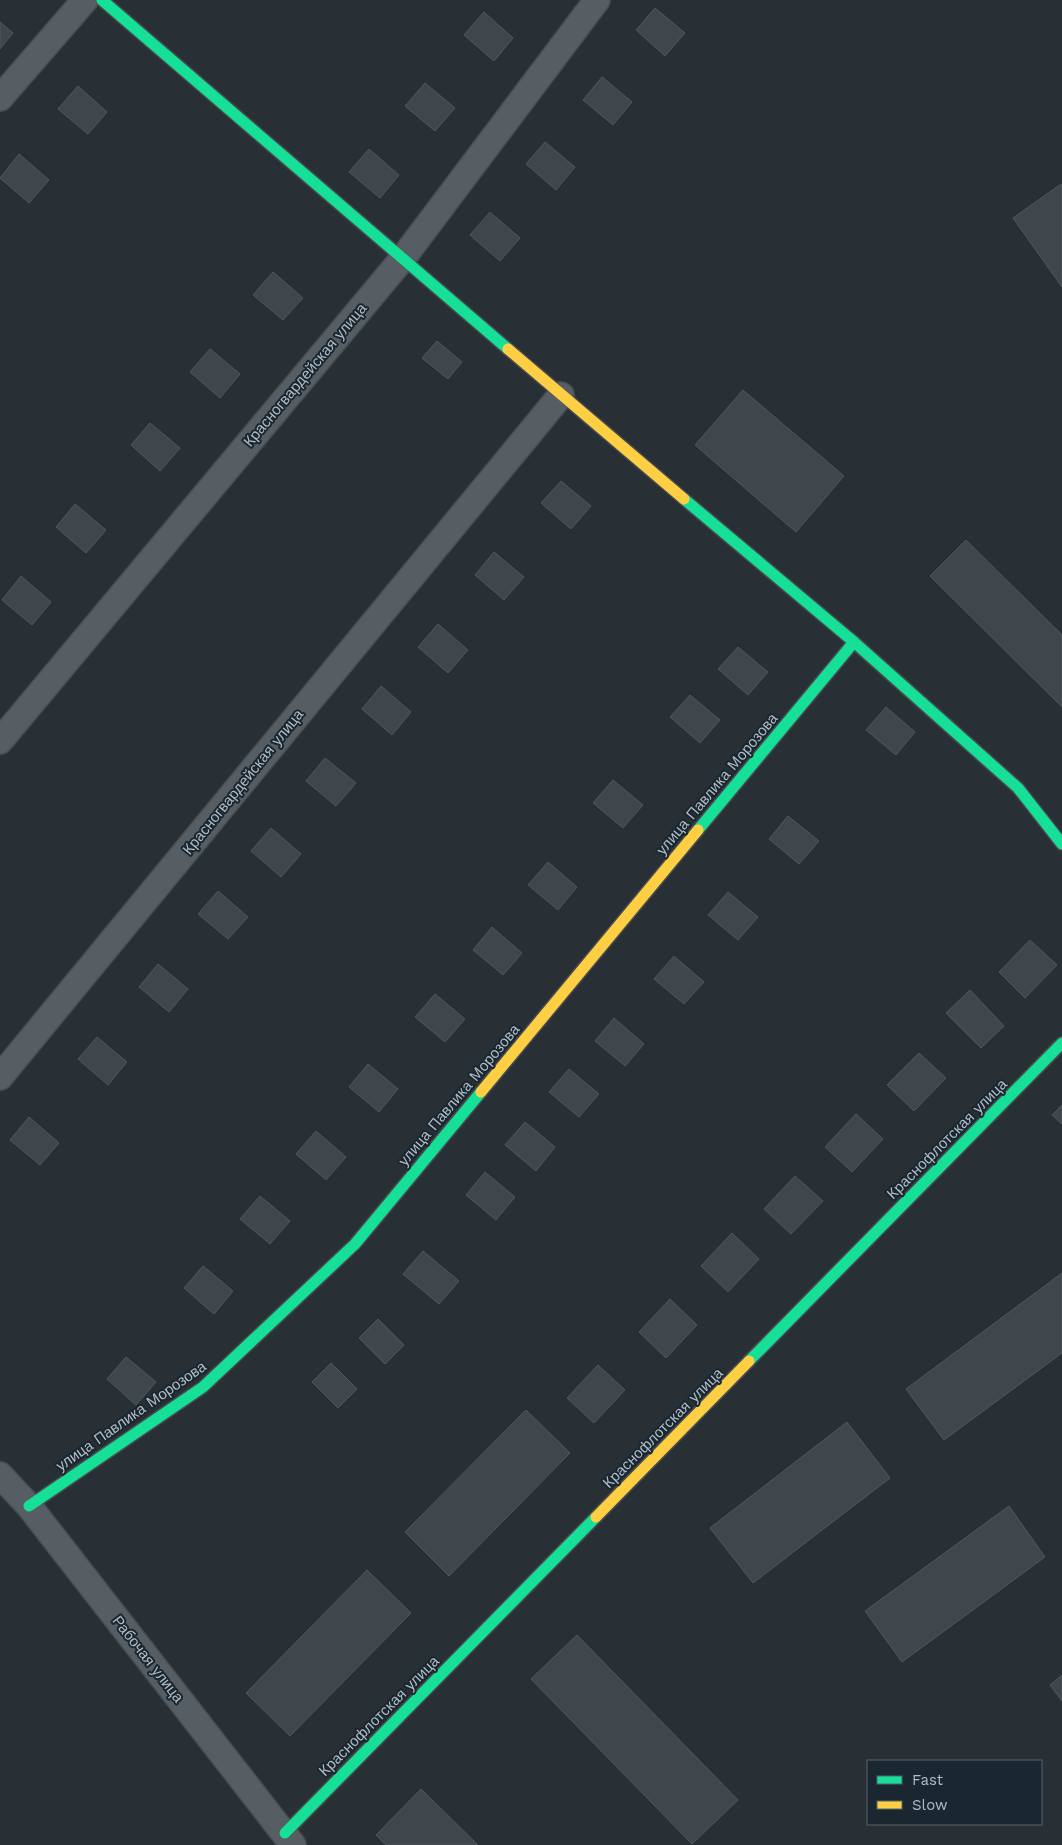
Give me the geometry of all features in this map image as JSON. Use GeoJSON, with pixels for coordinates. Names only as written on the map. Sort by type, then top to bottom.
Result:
{"type":"FeatureCollection","features":[{"type":"Feature","properties":{"kind":"street"},"geometry":{"type":"LineString","coordinates":[[0,98],[85,0]]}},
{"type":"Feature","properties":{"kind":"street"},"geometry":{"type":"LineString","coordinates":[[102,0],[561,395],[854,642],[1018,788],[1062,844]]}},
{"type":"Feature","properties":{"kind":"street","name":"Красногвардейская улица"},"geometry":{"type":"LineString","coordinates":[[0,741],[403,258],[597,0]]}},
{"type":"Feature","properties":{"kind":"street","name":"Красногвардейская улица"},"geometry":{"type":"LineString","coordinates":[[0,1077],[561,395]]}},
{"type":"Feature","properties":{"kind":"street","name":"улица Павлика Морозова"},"geometry":{"type":"LineString","coordinates":[[28,1506],[203,1387],[355,1244],[854,642]]}},
{"type":"Feature","properties":{"kind":"street","name":"Краснофлотская улица"},"geometry":{"type":"LineString","coordinates":[[289,1839],[1062,1043]]}},
{"type":"Feature","properties":{"kind":"street","name":"Рабочая улица"},"geometry":{"type":"LineString","coordinates":[[0,1475],[28,1506],[289,1839]]}},
{"type":"Feature","properties":{"kind":"building"},"geometry":{"type":"Polygon","coordinates":[[[655,8],[685,33],[665,56],[636,30],[655,8]]]}},
{"type":"Feature","properties":{"kind":"building"},"geometry":{"type":"Polygon","coordinates":[[[484,12],[513,38],[494,61],[464,35],[484,12]]]}},
{"type":"Feature","properties":{"kind":"building"},"geometry":{"type":"Polygon","coordinates":[[[0,22],[13,33],[0,49],[0,22]]]}},
{"type":"Feature","properties":{"kind":"building"},"geometry":{"type":"Polygon","coordinates":[[[602,77],[632,102],[613,125],[583,100],[602,77]]]}},
{"type":"Feature","properties":{"kind":"building"},"geometry":{"type":"Polygon","coordinates":[[[425,83],[455,108],[435,131],[405,106],[425,83]]]}},
{"type":"Feature","properties":{"kind":"building"},"geometry":{"type":"Polygon","coordinates":[[[78,86],[107,112],[88,134],[58,109],[78,86]]]}},
{"type":"Feature","properties":{"kind":"building"},"geometry":{"type":"Polygon","coordinates":[[[545,142],[575,167],[556,190],[526,164],[545,142]]]}},
{"type":"Feature","properties":{"kind":"building"},"geometry":{"type":"Polygon","coordinates":[[[369,149],[399,175],[380,198],[349,172],[369,149]]]}},
{"type":"Feature","properties":{"kind":"building"},"geometry":{"type":"Polygon","coordinates":[[[19,154],[49,180],[29,203],[0,178],[19,154]]]}},
{"type":"Feature","properties":{"kind":"building"},"geometry":{"type":"Polygon","coordinates":[[[1061,184],[1062,186],[1062,287],[1013,218],[1061,184]]]}},
{"type":"Feature","properties":{"kind":"building"},"geometry":{"type":"Polygon","coordinates":[[[490,212],[520,238],[500,261],[470,235],[490,212]]]}},
{"type":"Feature","properties":{"kind":"building"},"geometry":{"type":"Polygon","coordinates":[[[273,272],[303,298],[283,320],[253,295],[273,272]]]}},
{"type":"Feature","properties":{"kind":"building"},"geometry":{"type":"Polygon","coordinates":[[[437,341],[462,362],[448,379],[422,358],[437,341]]]}},
{"type":"Feature","properties":{"kind":"building"},"geometry":{"type":"Polygon","coordinates":[[[210,349],[240,374],[220,398],[190,372],[210,349]]]}},
{"type":"Feature","properties":{"kind":"building"},"geometry":{"type":"Polygon","coordinates":[[[743,390],[844,476],[796,532],[695,445],[743,390]]]}},
{"type":"Feature","properties":{"kind":"building"},"geometry":{"type":"Polygon","coordinates":[[[150,423],[180,448],[160,471],[131,445],[150,423]]]}},
{"type":"Feature","properties":{"kind":"building"},"geometry":{"type":"Polygon","coordinates":[[[561,481],[591,506],[571,529],[541,503],[561,481]]]}},
{"type":"Feature","properties":{"kind":"building"},"geometry":{"type":"Polygon","coordinates":[[[75,504],[106,530],[86,553],[56,527],[75,504]]]}},
{"type":"Feature","properties":{"kind":"building"},"geometry":{"type":"Polygon","coordinates":[[[966,540],[1062,635],[1062,707],[930,576],[966,540]]]}},
{"type":"Feature","properties":{"kind":"building"},"geometry":{"type":"Polygon","coordinates":[[[494,552],[524,577],[504,600],[475,575],[494,552]]]}},
{"type":"Feature","properties":{"kind":"building"},"geometry":{"type":"Polygon","coordinates":[[[21,576],[51,602],[32,625],[2,600],[21,576]]]}},
{"type":"Feature","properties":{"kind":"building"},"geometry":{"type":"Polygon","coordinates":[[[438,624],[468,650],[448,673],[418,647],[438,624]]]}},
{"type":"Feature","properties":{"kind":"building"},"geometry":{"type":"Polygon","coordinates":[[[738,647],[768,672],[748,695],[718,669],[738,647]]]}},
{"type":"Feature","properties":{"kind":"building"},"geometry":{"type":"Polygon","coordinates":[[[381,686],[411,712],[392,735],[362,709],[381,686]]]}},
{"type":"Feature","properties":{"kind":"building"},"geometry":{"type":"Polygon","coordinates":[[[690,695],[720,720],[700,743],[670,717],[690,695]]]}},
{"type":"Feature","properties":{"kind":"building"},"geometry":{"type":"Polygon","coordinates":[[[886,707],[915,732],[896,755],[866,730],[886,707]]]}},
{"type":"Feature","properties":{"kind":"building"},"geometry":{"type":"Polygon","coordinates":[[[325,758],[356,783],[336,806],[306,781],[325,758]]]}},
{"type":"Feature","properties":{"kind":"building"},"geometry":{"type":"Polygon","coordinates":[[[613,780],[643,805],[623,828],[593,803],[613,780]]]}},
{"type":"Feature","properties":{"kind":"building"},"geometry":{"type":"Polygon","coordinates":[[[788,816],[819,841],[799,864],[769,839],[788,816]]]}},
{"type":"Feature","properties":{"kind":"building"},"geometry":{"type":"Polygon","coordinates":[[[271,828],[301,854],[281,877],[251,851],[271,828]]]}},
{"type":"Feature","properties":{"kind":"building"},"geometry":{"type":"Polygon","coordinates":[[[548,862],[577,887],[558,910],[528,885],[548,862]]]}},
{"type":"Feature","properties":{"kind":"building"},"geometry":{"type":"Polygon","coordinates":[[[218,891],[248,917],[228,939],[198,914],[218,891]]]}},
{"type":"Feature","properties":{"kind":"building"},"geometry":{"type":"Polygon","coordinates":[[[728,892],[758,917],[738,940],[708,915],[728,892]]]}},
{"type":"Feature","properties":{"kind":"building"},"geometry":{"type":"Polygon","coordinates":[[[492,927],[522,953],[503,975],[473,950],[492,927]]]}},
{"type":"Feature","properties":{"kind":"building"},"geometry":{"type":"Polygon","coordinates":[[[1030,940],[1057,965],[1025,998],[999,972],[1030,940]]]}},
{"type":"Feature","properties":{"kind":"building"},"geometry":{"type":"Polygon","coordinates":[[[674,956],[704,982],[684,1004],[654,979],[674,956]]]}},
{"type":"Feature","properties":{"kind":"building"},"geometry":{"type":"Polygon","coordinates":[[[158,964],[188,989],[169,1012],[139,987],[158,964]]]}},
{"type":"Feature","properties":{"kind":"building"},"geometry":{"type":"Polygon","coordinates":[[[970,990],[1004,1026],[981,1048],[946,1013],[970,990]]]}},
{"type":"Feature","properties":{"kind":"building"},"geometry":{"type":"Polygon","coordinates":[[[435,994],[465,1019],[445,1042],[415,1017],[435,994]]]}},
{"type":"Feature","properties":{"kind":"building"},"geometry":{"type":"Polygon","coordinates":[[[614,1018],[644,1044],[625,1066],[595,1041],[614,1018]]]}},
{"type":"Feature","properties":{"kind":"building"},"geometry":{"type":"Polygon","coordinates":[[[97,1037],[127,1062],[108,1085],[78,1059],[97,1037]]]}},
{"type":"Feature","properties":{"kind":"building"},"geometry":{"type":"Polygon","coordinates":[[[919,1053],[946,1078],[914,1111],[887,1085],[919,1053]]]}},
{"type":"Feature","properties":{"kind":"building"},"geometry":{"type":"Polygon","coordinates":[[[368,1064],[398,1089],[379,1112],[349,1087],[368,1064]]]}},
{"type":"Feature","properties":{"kind":"building"},"geometry":{"type":"Polygon","coordinates":[[[569,1069],[599,1094],[579,1117],[549,1092],[569,1069]]]}},
{"type":"Feature","properties":{"kind":"building"},"geometry":{"type":"Polygon","coordinates":[[[1062,1105],[1062,1124],[1052,1115],[1062,1105]]]}},
{"type":"Feature","properties":{"kind":"building"},"geometry":{"type":"Polygon","coordinates":[[[856,1114],[883,1139],[852,1172],[825,1147],[856,1114]]]}},
{"type":"Feature","properties":{"kind":"building"},"geometry":{"type":"Polygon","coordinates":[[[29,1117],[59,1143],[40,1165],[10,1140],[29,1117]]]}},
{"type":"Feature","properties":{"kind":"building"},"geometry":{"type":"Polygon","coordinates":[[[525,1122],[555,1147],[536,1171],[505,1145],[525,1122]]]}},
{"type":"Feature","properties":{"kind":"building"},"geometry":{"type":"Polygon","coordinates":[[[316,1131],[346,1157],[326,1180],[296,1154],[316,1131]]]}},
{"type":"Feature","properties":{"kind":"building"},"geometry":{"type":"Polygon","coordinates":[[[485,1172],[515,1197],[496,1220],[466,1195],[485,1172]]]}},
{"type":"Feature","properties":{"kind":"building"},"geometry":{"type":"Polygon","coordinates":[[[795,1176],[823,1201],[791,1234],[764,1209],[795,1176]]]}},
{"type":"Feature","properties":{"kind":"building"},"geometry":{"type":"Polygon","coordinates":[[[260,1196],[290,1221],[270,1244],[240,1219],[260,1196]]]}},
{"type":"Feature","properties":{"kind":"building"},"geometry":{"type":"Polygon","coordinates":[[[732,1233],[759,1259],[728,1292],[701,1266],[732,1233]]]}},
{"type":"Feature","properties":{"kind":"building"},"geometry":{"type":"Polygon","coordinates":[[[423,1251],[459,1281],[439,1304],[403,1274],[423,1251]]]}},
{"type":"Feature","properties":{"kind":"building"},"geometry":{"type":"Polygon","coordinates":[[[203,1266],[233,1291],[214,1314],[184,1288],[203,1266]]]}},
{"type":"Feature","properties":{"kind":"building"},"geometry":{"type":"Polygon","coordinates":[[[1062,1273],[1062,1353],[944,1440],[906,1389],[1062,1273]]]}},
{"type":"Feature","properties":{"kind":"building"},"geometry":{"type":"Polygon","coordinates":[[[670,1299],[697,1325],[666,1358],[639,1332],[670,1299]]]}},
{"type":"Feature","properties":{"kind":"building"},"geometry":{"type":"Polygon","coordinates":[[[378,1319],[404,1345],[385,1364],[359,1338],[378,1319]]]}},
{"type":"Feature","properties":{"kind":"building"},"geometry":{"type":"Polygon","coordinates":[[[126,1357],[156,1382],[136,1405],[107,1379],[126,1357]]]}},
{"type":"Feature","properties":{"kind":"building"},"geometry":{"type":"Polygon","coordinates":[[[331,1363],[357,1389],[338,1408],[312,1382],[331,1363]]]}},
{"type":"Feature","properties":{"kind":"building"},"geometry":{"type":"Polygon","coordinates":[[[598,1365],[625,1390],[594,1423],[567,1398],[598,1365]]]}},
{"type":"Feature","properties":{"kind":"building"},"geometry":{"type":"Polygon","coordinates":[[[526,1410],[570,1453],[449,1576],[405,1532],[526,1410]]]}},
{"type":"Feature","properties":{"kind":"building"},"geometry":{"type":"Polygon","coordinates":[[[847,1422],[890,1478],[753,1583],[710,1528],[847,1422]]]}},
{"type":"Feature","properties":{"kind":"building"},"geometry":{"type":"Polygon","coordinates":[[[1009,1506],[1045,1557],[902,1662],[865,1611],[1009,1506]]]}},
{"type":"Feature","properties":{"kind":"building"},"geometry":{"type":"Polygon","coordinates":[[[367,1570],[411,1613],[290,1736],[246,1693],[367,1570]]]}},
{"type":"Feature","properties":{"kind":"building"},"geometry":{"type":"Polygon","coordinates":[[[577,1635],[738,1800],[692,1844],[531,1679],[577,1635]]]}},
{"type":"Feature","properties":{"kind":"building"},"geometry":{"type":"Polygon","coordinates":[[[1062,1675],[1062,1701],[1050,1685],[1062,1675]]]}},
{"type":"Feature","properties":{"kind":"building"},"geometry":{"type":"Polygon","coordinates":[[[421,1789],[478,1845],[386,1845],[376,1835],[421,1789]]]}},
{"type":"Feature","properties":{"kind":"traffic: fast"},"geometry":{"type":"LineString","coordinates":[[102,0],[508,349]]}},
{"type":"Feature","properties":{"kind":"traffic: fast"},"geometry":{"type":"LineString","coordinates":[[684,499],[854,642],[1018,788],[1062,844]]}},
{"type":"Feature","properties":{"kind":"traffic: fast"},"geometry":{"type":"LineString","coordinates":[[698,830],[854,642]]}},
{"type":"Feature","properties":{"kind":"traffic: fast"},"geometry":{"type":"LineString","coordinates":[[749,1361],[1062,1043]]}},
{"type":"Feature","properties":{"kind":"traffic: fast"},"geometry":{"type":"LineString","coordinates":[[29,1506],[203,1387],[355,1244],[481,1092]]}},
{"type":"Feature","properties":{"kind":"traffic: fast"},"geometry":{"type":"LineString","coordinates":[[285,1833],[596,1517]]}},
{"type":"Feature","properties":{"kind":"traffic: slow"},"geometry":{"type":"LineString","coordinates":[[508,349],[684,499]]}},
{"type":"Feature","properties":{"kind":"traffic: slow"},"geometry":{"type":"LineString","coordinates":[[481,1092],[698,830]]}},
{"type":"Feature","properties":{"kind":"traffic: slow"},"geometry":{"type":"LineString","coordinates":[[596,1517],[749,1361]]}}]}
